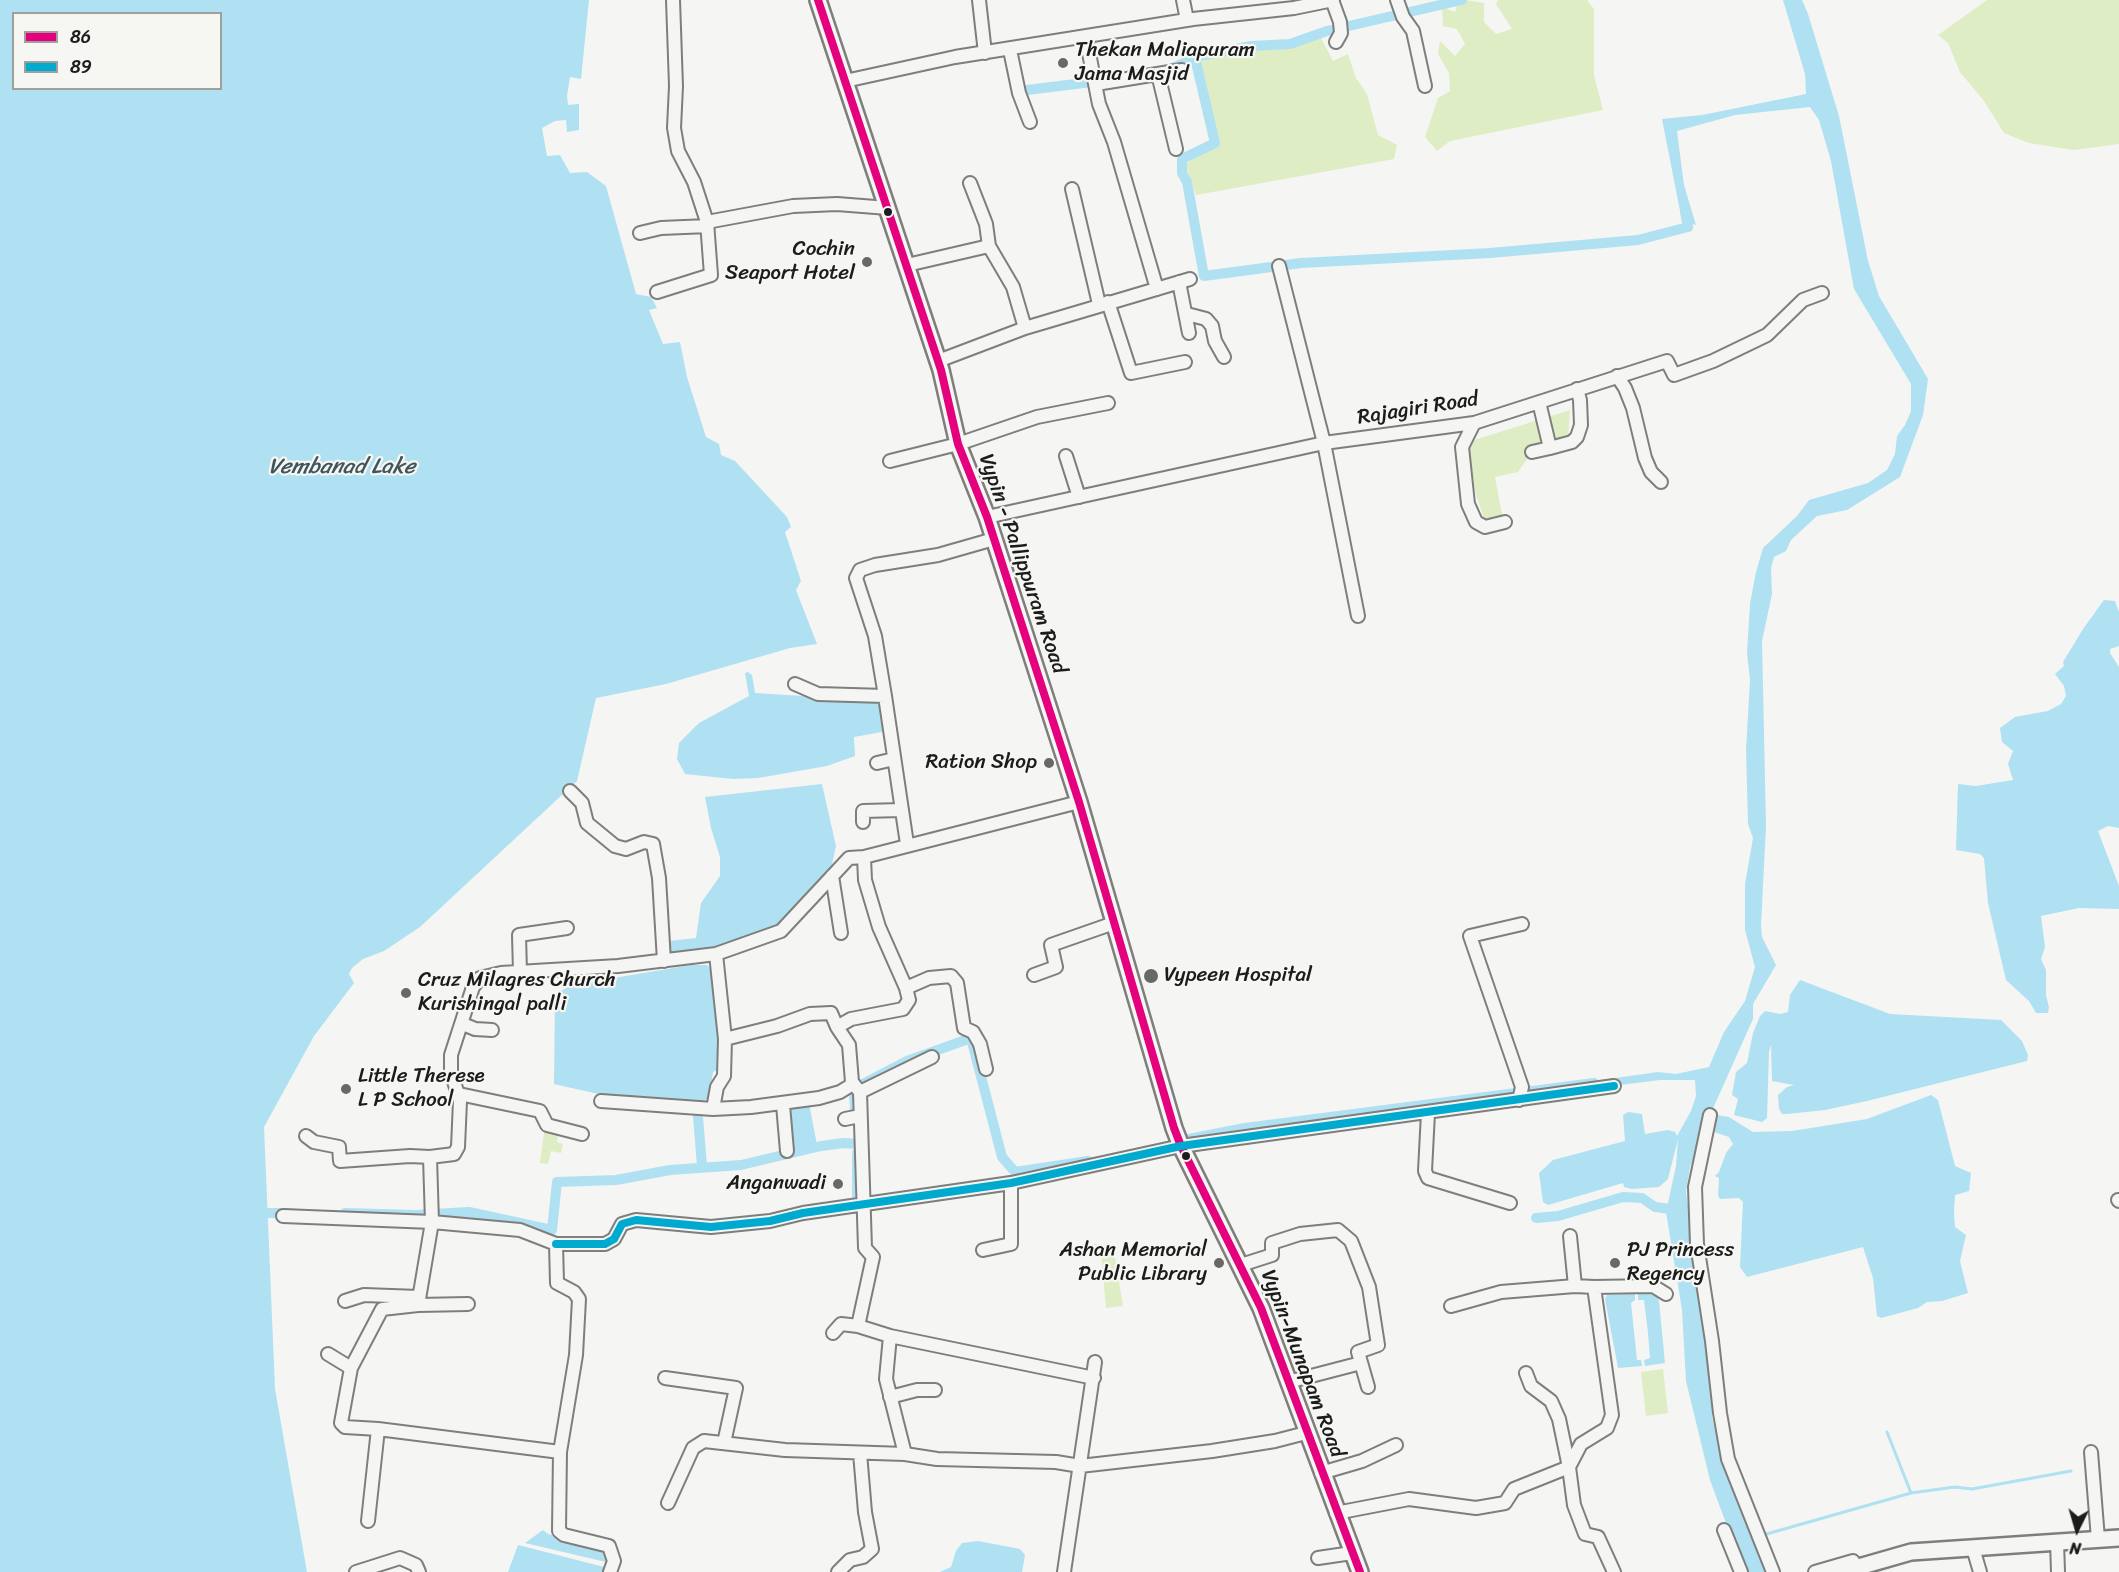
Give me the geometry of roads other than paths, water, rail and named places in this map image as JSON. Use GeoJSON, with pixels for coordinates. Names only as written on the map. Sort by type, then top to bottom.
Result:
{"type":"FeatureCollection","features":[{"type":"Feature","properties":{"kind":"main road","name":"Vypin - Pallippuram Road"},"geometry":{"type":"LineString","coordinates":[[818,0],[938,361],[958,444],[987,517],[1079,802],[1179,1141]]}},
{"type":"Feature","properties":{"kind":"main road","name":"Vypin-Munapam Road"},"geometry":{"type":"LineString","coordinates":[[1179,1141],[1261,1308],[1360,1572]]}},
{"type":"Feature","properties":{"kind":"main road"},"geometry":{"type":"LineString","coordinates":[[1841,1572],[1911,1552],[2119,1538]]}},
{"type":"Feature","properties":{"kind":"street"},"geometry":{"type":"LineString","coordinates":[[657,292],[711,276],[708,224],[694,182],[678,150],[674,128],[676,86],[673,0]]}},
{"type":"Feature","properties":{"kind":"street"},"geometry":{"type":"LineString","coordinates":[[979,0],[985,53]]}},
{"type":"Feature","properties":{"kind":"street"},"geometry":{"type":"LineString","coordinates":[[1183,0],[1186,20]]}},
{"type":"Feature","properties":{"kind":"street"},"geometry":{"type":"LineString","coordinates":[[845,81],[955,57],[1086,38],[1186,20],[1294,8],[1332,0],[1339,32]]}},
{"type":"Feature","properties":{"kind":"street"},"geometry":{"type":"LineString","coordinates":[[1400,9],[1413,31],[1425,86]]}},
{"type":"Feature","properties":{"kind":"street"},"geometry":{"type":"LineString","coordinates":[[1086,38],[1099,105],[1114,142],[1157,289]]}},
{"type":"Feature","properties":{"kind":"street"},"geometry":{"type":"LineString","coordinates":[[1010,50],[1019,93],[1030,122]]}},
{"type":"Feature","properties":{"kind":"street"},"geometry":{"type":"LineString","coordinates":[[1096,82],[1182,70]]}},
{"type":"Feature","properties":{"kind":"street"},"geometry":{"type":"LineString","coordinates":[[1158,74],[1176,149]]}},
{"type":"Feature","properties":{"kind":"street"},"geometry":{"type":"LineString","coordinates":[[970,183],[986,224],[990,246],[1012,287],[1025,328]]}},
{"type":"Feature","properties":{"kind":"street"},"geometry":{"type":"LineString","coordinates":[[1072,189],[1104,303],[1131,373],[1185,362]]}},
{"type":"Feature","properties":{"kind":"street"},"geometry":{"type":"LineString","coordinates":[[640,233],[661,228],[708,224],[793,206],[837,204],[888,208]]}},
{"type":"Feature","properties":{"kind":"street"},"geometry":{"type":"LineString","coordinates":[[907,265],[990,246]]}},
{"type":"Feature","properties":{"kind":"street"},"geometry":{"type":"LineString","coordinates":[[1279,266],[1324,443],[1358,616]]}},
{"type":"Feature","properties":{"kind":"street"},"geometry":{"type":"LineString","coordinates":[[938,361],[1025,328],[1185,280],[1189,333]]}},
{"type":"Feature","properties":{"kind":"street","name":"Rajagiri Road"},"geometry":{"type":"LineString","coordinates":[[987,517],[1324,443],[1474,423],[1667,361],[1674,375],[1713,361],[1767,335],[1803,300],[1822,292]]}},
{"type":"Feature","properties":{"kind":"street"},"geometry":{"type":"LineString","coordinates":[[1187,314],[1206,319],[1212,326],[1215,340],[1224,357]]}},
{"type":"Feature","properties":{"kind":"street"},"geometry":{"type":"LineString","coordinates":[[1617,376],[1633,408],[1645,458],[1651,472],[1661,483]]}},
{"type":"Feature","properties":{"kind":"street"},"geometry":{"type":"LineString","coordinates":[[1532,452],[1572,442],[1577,437],[1581,425],[1577,389]]}},
{"type":"Feature","properties":{"kind":"street"},"geometry":{"type":"LineString","coordinates":[[1539,402],[1550,448]]}},
{"type":"Feature","properties":{"kind":"street"},"geometry":{"type":"LineString","coordinates":[[890,462],[958,444],[1037,417],[1108,403]]}},
{"type":"Feature","properties":{"kind":"street"},"geometry":{"type":"LineString","coordinates":[[1474,423],[1462,447],[1468,504],[1476,522],[1485,527],[1505,522]]}},
{"type":"Feature","properties":{"kind":"street"},"geometry":{"type":"LineString","coordinates":[[1066,456],[1079,497]]}},
{"type":"Feature","properties":{"kind":"street"},"geometry":{"type":"LineString","coordinates":[[907,844],[875,636],[856,578],[860,570],[875,565],[938,555],[994,539]]}},
{"type":"Feature","properties":{"kind":"street"},"geometry":{"type":"LineString","coordinates":[[795,684],[818,694],[885,696]]}},
{"type":"Feature","properties":{"kind":"street"},"geometry":{"type":"LineString","coordinates":[[877,763],[894,759]]}},
{"type":"Feature","properties":{"kind":"street"},"geometry":{"type":"LineString","coordinates":[[570,791],[582,803],[587,823],[615,846],[626,849],[644,842],[652,844],[659,878],[664,961]]}},
{"type":"Feature","properties":{"kind":"street"},"geometry":{"type":"LineString","coordinates":[[306,1136],[314,1142],[339,1146],[340,1161],[410,1156],[430,1157],[457,1152],[459,1094],[451,1072],[451,1055],[463,1024],[473,987],[480,978],[520,972],[664,961],[716,954],[781,931],[849,858],[864,857],[907,844],[1079,802]]}},
{"type":"Feature","properties":{"kind":"street"},"geometry":{"type":"LineString","coordinates":[[863,822],[863,811],[902,810]]}},
{"type":"Feature","properties":{"kind":"street"},"geometry":{"type":"LineString","coordinates":[[837,1027],[852,1019],[903,1009],[909,1000],[879,927],[865,880],[864,857]]}},
{"type":"Feature","properties":{"kind":"street"},"geometry":{"type":"LineString","coordinates":[[832,876],[841,933]]}},
{"type":"Feature","properties":{"kind":"street"},"geometry":{"type":"LineString","coordinates":[[1034,975],[1056,967],[1051,945],[1114,923]]}},
{"type":"Feature","properties":{"kind":"street"},"geometry":{"type":"LineString","coordinates":[[1519,1100],[1522,1087],[1470,936],[1522,924]]}},
{"type":"Feature","properties":{"kind":"street"},"geometry":{"type":"LineString","coordinates":[[520,972],[519,935],[567,928]]}},
{"type":"Feature","properties":{"kind":"street"},"geometry":{"type":"LineString","coordinates":[[706,1108],[724,1076],[725,1039],[716,954]]}},
{"type":"Feature","properties":{"kind":"street"},"geometry":{"type":"LineString","coordinates":[[906,988],[929,978],[951,976],[957,983],[964,1028],[973,1032],[980,1044],[986,1069]]}},
{"type":"Feature","properties":{"kind":"street"},"geometry":{"type":"LineString","coordinates":[[725,1039],[777,1026],[810,1014],[831,1013],[849,1045],[860,1116],[861,1206],[865,1248],[872,1254],[873,1262],[858,1326]]}},
{"type":"Feature","properties":{"kind":"street"},"geometry":{"type":"LineString","coordinates":[[463,1024],[475,1029],[492,1030]]}},
{"type":"Feature","properties":{"kind":"street"},"geometry":{"type":"LineString","coordinates":[[602,1101],[706,1108],[783,1105],[857,1088],[932,1057]]}},
{"type":"Feature","properties":{"kind":"street"},"geometry":{"type":"LineString","coordinates":[[282,1216],[432,1217],[520,1230],[556,1244],[605,1244],[615,1239],[622,1224],[636,1220],[711,1227],[1011,1183],[1179,1141],[1428,1113],[1614,1086]]}},
{"type":"Feature","properties":{"kind":"street"},"geometry":{"type":"LineString","coordinates":[[459,1094],[540,1111],[548,1125],[582,1134]]}},
{"type":"Feature","properties":{"kind":"street"},"geometry":{"type":"LineString","coordinates":[[783,1105],[787,1151]]}},
{"type":"Feature","properties":{"kind":"street"},"geometry":{"type":"LineString","coordinates":[[1428,1113],[1425,1171],[1428,1178],[1510,1203]]}},
{"type":"Feature","properties":{"kind":"street"},"geometry":{"type":"LineString","coordinates":[[1710,1115],[1695,1187],[1697,1244],[1728,1459],[1773,1572]]}},
{"type":"Feature","properties":{"kind":"street"},"geometry":{"type":"LineString","coordinates":[[845,1119],[860,1116]]}},
{"type":"Feature","properties":{"kind":"street"},"geometry":{"type":"LineString","coordinates":[[419,1301],[432,1217],[430,1157]]}},
{"type":"Feature","properties":{"kind":"street"},"geometry":{"type":"LineString","coordinates":[[983,1250],[1011,1244],[1011,1183]]}},
{"type":"Feature","properties":{"kind":"street"},"geometry":{"type":"LineString","coordinates":[[1241,1265],[1272,1255],[1272,1243],[1300,1234],[1338,1230],[1351,1241],[1369,1287],[1378,1345],[1358,1352],[1368,1387]]}},
{"type":"Feature","properties":{"kind":"street"},"geometry":{"type":"LineString","coordinates":[[1570,1236],[1575,1286]]}},
{"type":"Feature","properties":{"kind":"street"},"geometry":{"type":"LineString","coordinates":[[556,1244],[557,1283],[574,1292],[579,1299],[576,1355],[560,1452],[559,1531],[564,1535],[609,1546],[614,1561],[610,1572]]}},
{"type":"Feature","properties":{"kind":"street"},"geometry":{"type":"LineString","coordinates":[[1451,1306],[1501,1292],[1575,1286],[1653,1286],[1666,1294]]}},
{"type":"Feature","properties":{"kind":"street"},"geometry":{"type":"LineString","coordinates":[[1336,1513],[1409,1499],[1476,1508],[1505,1503],[1514,1489],[1569,1467],[1581,1444],[1607,1428],[1612,1415],[1594,1287]]}},
{"type":"Feature","properties":{"kind":"street"},"geometry":{"type":"LineString","coordinates":[[345,1301],[364,1295],[468,1304]]}},
{"type":"Feature","properties":{"kind":"street"},"geometry":{"type":"LineString","coordinates":[[419,1301],[382,1309],[351,1368],[341,1423],[345,1427],[378,1429],[560,1452]]}},
{"type":"Feature","properties":{"kind":"street"},"geometry":{"type":"LineString","coordinates":[[833,1333],[841,1324],[858,1326],[890,1336],[1094,1378]]}},
{"type":"Feature","properties":{"kind":"street"},"geometry":{"type":"LineString","coordinates":[[890,1336],[886,1379],[905,1454]]}},
{"type":"Feature","properties":{"kind":"street"},"geometry":{"type":"LineString","coordinates":[[328,1354],[351,1368]]}},
{"type":"Feature","properties":{"kind":"street"},"geometry":{"type":"LineString","coordinates":[[1064,1572],[1095,1362]]}},
{"type":"Feature","properties":{"kind":"street"},"geometry":{"type":"LineString","coordinates":[[1288,1382],[1361,1363]]}},
{"type":"Feature","properties":{"kind":"street"},"geometry":{"type":"LineString","coordinates":[[1526,1372],[1531,1386],[1551,1401],[1559,1419],[1574,1505],[1585,1534],[1598,1537],[1614,1572]]}},
{"type":"Feature","properties":{"kind":"street"},"geometry":{"type":"LineString","coordinates":[[665,1378],[736,1388],[724,1443]]}},
{"type":"Feature","properties":{"kind":"street"},"geometry":{"type":"LineString","coordinates":[[890,1397],[917,1390],[935,1390]]}},
{"type":"Feature","properties":{"kind":"street"},"geometry":{"type":"LineString","coordinates":[[368,1521],[378,1429]]}},
{"type":"Feature","properties":{"kind":"street"},"geometry":{"type":"LineString","coordinates":[[668,1503],[696,1444],[704,1441],[785,1450],[905,1454],[937,1459],[1056,1462],[1080,1466],[1222,1449],[1275,1441],[1306,1432]]}},
{"type":"Feature","properties":{"kind":"street"},"geometry":{"type":"LineString","coordinates":[[1321,1473],[1362,1461],[1396,1445]]}},
{"type":"Feature","properties":{"kind":"street"},"geometry":{"type":"LineString","coordinates":[[2091,1452],[2098,1539]]}},
{"type":"Feature","properties":{"kind":"street"},"geometry":{"type":"LineString","coordinates":[[838,1572],[850,1560],[863,1557],[872,1549],[865,1512],[860,1453]]}},
{"type":"Feature","properties":{"kind":"street"},"geometry":{"type":"LineString","coordinates":[[1724,1530],[1741,1572]]}},
{"type":"Feature","properties":{"kind":"street"},"geometry":{"type":"LineString","coordinates":[[2057,1542],[2058,1572]]}},
{"type":"Feature","properties":{"kind":"street"},"geometry":{"type":"LineString","coordinates":[[1973,1548],[1980,1572]]}},
{"type":"Feature","properties":{"kind":"street"},"geometry":{"type":"LineString","coordinates":[[1815,1572],[1886,1552],[1889,1563],[1860,1572]]}},
{"type":"Feature","properties":{"kind":"street"},"geometry":{"type":"LineString","coordinates":[[1318,1558],[1352,1554]]}},
{"type":"Feature","properties":{"kind":"street"},"geometry":{"type":"LineString","coordinates":[[356,1572],[400,1558],[416,1565],[419,1572]]}},
{"type":"Feature","properties":{"kind":"water","name":"Vembanad Lake"},"geometry":{"type":"Polygon","coordinates":[[[0,0],[589,0],[581,79],[570,77],[567,96],[568,105],[579,104],[579,130],[567,132],[566,120],[555,121],[542,128],[547,156],[560,155],[570,173],[587,172],[606,186],[636,294],[651,297],[657,308],[649,310],[663,344],[680,342],[687,377],[706,437],[719,444],[721,455],[735,461],[787,517],[791,527],[785,532],[801,581],[796,590],[817,644],[790,648],[666,684],[596,698],[577,781],[420,927],[384,951],[363,959],[352,968],[349,974],[354,983],[314,1036],[264,1127],[275,1389],[307,1572],[0,1572],[0,0]]]}},
{"type":"Feature","properties":{"kind":"water"},"geometry":{"type":"Polygon","coordinates":[[[1783,0],[1802,0],[1808,14],[1839,116],[1868,261],[1879,296],[1928,379],[1923,415],[1900,477],[1847,510],[1817,516],[1791,540],[1786,551],[1774,557],[1771,568],[1772,594],[1762,641],[1766,826],[1761,925],[1762,937],[1776,965],[1753,1004],[1753,1019],[1706,1124],[1690,1167],[1686,1192],[1712,1378],[1712,1417],[1723,1463],[1769,1572],[1744,1572],[1710,1480],[1686,1381],[1682,1310],[1666,1212],[1676,1166],[1678,1139],[1668,1179],[1659,1187],[1632,1189],[1624,1187],[1623,1183],[1548,1205],[1543,1202],[1539,1173],[1553,1160],[1625,1141],[1623,1115],[1628,1112],[1642,1114],[1645,1134],[1668,1130],[1675,1132],[1677,1136],[1691,1111],[1696,1096],[1695,1080],[1660,1080],[1571,1088],[1586,1082],[1658,1072],[1676,1074],[1709,1067],[1724,1032],[1745,1001],[1755,967],[1745,930],[1745,884],[1753,838],[1748,824],[1746,750],[1750,680],[1747,653],[1750,604],[1756,572],[1763,548],[1797,516],[1809,500],[1868,483],[1887,470],[1895,454],[1897,436],[1911,411],[1911,384],[1854,289],[1831,161],[1819,120],[1810,107],[1735,115],[1677,131],[1684,185],[1696,225],[1682,221],[1662,119],[1702,115],[1806,94],[1805,74],[1783,0]]]}},
{"type":"Feature","properties":{"kind":"water"},"geometry":{"type":"Polygon","coordinates":[[[2104,600],[2115,601],[2119,612],[2119,646],[2110,649],[2110,653],[2119,667],[2119,828],[2108,826],[2098,831],[2119,886],[2119,909],[2079,908],[2041,916],[2045,947],[2041,959],[2046,970],[2046,996],[2049,1007],[2048,1013],[2036,1013],[2029,1001],[2006,980],[1988,903],[1984,858],[1980,854],[1956,850],[1958,784],[1976,786],[2013,780],[2008,764],[2013,751],[2002,742],[2000,728],[2015,717],[2048,711],[2061,704],[2066,696],[2064,686],[2055,674],[2064,666],[2063,662],[2083,629],[2104,600]]]}},
{"type":"Feature","properties":{"kind":"water"},"geometry":{"type":"Polygon","coordinates":[[[745,673],[752,675],[755,693],[884,701],[887,731],[854,737],[855,756],[827,766],[758,778],[733,779],[685,774],[677,759],[679,743],[699,723],[749,696],[745,673]]]}},
{"type":"Feature","properties":{"kind":"water"},"geometry":{"type":"Polygon","coordinates":[[[822,784],[836,846],[832,865],[780,923],[763,933],[716,946],[670,952],[669,941],[696,938],[701,903],[720,876],[720,857],[705,797],[822,784]]]}},
{"type":"Feature","properties":{"kind":"water"},"geometry":{"type":"Polygon","coordinates":[[[691,965],[707,965],[713,972],[721,1068],[713,1072],[709,1098],[700,1103],[625,1100],[554,1084],[555,994],[572,985],[691,965]]]}},
{"type":"Feature","properties":{"kind":"water"},"geometry":{"type":"Polygon","coordinates":[[[1800,980],[1890,1014],[2001,1020],[2022,1041],[2028,1055],[2027,1061],[1867,1101],[1825,1110],[1782,1114],[1779,1109],[1778,1095],[1787,1087],[1794,1085],[1772,1081],[1771,1045],[1767,1118],[1762,1122],[1734,1115],[1738,1099],[1732,1095],[1736,1072],[1747,1063],[1753,1033],[1760,1016],[1765,1011],[1780,1014],[1788,1012],[1790,995],[1800,980]]]}},
{"type":"Feature","properties":{"kind":"water"},"geometry":{"type":"Polygon","coordinates":[[[1931,1095],[1938,1100],[1955,1166],[1971,1173],[1969,1191],[1955,1195],[1954,1212],[1955,1227],[1966,1235],[1960,1261],[1968,1293],[1942,1301],[1927,1302],[1918,1308],[1881,1318],[1877,1316],[1873,1278],[1863,1247],[1747,1277],[1740,1267],[1743,1202],[1739,1198],[1720,1199],[1718,1196],[1719,1178],[1715,1176],[1733,1144],[1729,1137],[1711,1131],[1717,1115],[1729,1117],[1753,1132],[1792,1131],[1867,1119],[1931,1095]]]}},
{"type":"Feature","properties":{"kind":"water"},"geometry":{"type":"Polygon","coordinates":[[[809,1103],[817,1145],[790,1151],[789,1105],[809,1103]]]}},
{"type":"Feature","properties":{"kind":"water"},"geometry":{"type":"Polygon","coordinates":[[[1635,1294],[1635,1300],[1631,1303],[1637,1360],[1641,1360],[1642,1366],[1618,1368],[1605,1299],[1607,1295],[1635,1294]]]}},
{"type":"Feature","properties":{"kind":"water"},"geometry":{"type":"Polygon","coordinates":[[[1638,1294],[1657,1296],[1659,1301],[1665,1363],[1645,1366],[1644,1360],[1650,1358],[1648,1333],[1644,1300],[1638,1300],[1638,1294]]]}},
{"type":"Feature","properties":{"kind":"water"},"geometry":{"type":"Polygon","coordinates":[[[543,1530],[548,1534],[606,1548],[610,1563],[525,1543],[543,1530]]]}},
{"type":"Feature","properties":{"kind":"water"},"geometry":{"type":"Polygon","coordinates":[[[978,1541],[1020,1549],[1025,1555],[1022,1572],[940,1572],[951,1567],[956,1551],[962,1543],[978,1541]]]}},
{"type":"Feature","properties":{"kind":"water"},"geometry":{"type":"Polygon","coordinates":[[[518,1545],[608,1568],[606,1572],[508,1572],[518,1545]]]}},
{"type":"Feature","properties":{"kind":"waterway"},"geometry":{"type":"LineString","coordinates":[[1172,68],[1200,56],[1251,46],[1290,44],[1327,31],[1462,0]]}},
{"type":"Feature","properties":{"kind":"waterway"},"geometry":{"type":"LineString","coordinates":[[1195,58],[1215,143],[1182,159],[1182,173],[1187,182],[1204,276],[1301,263],[1490,253],[1638,240],[1688,227],[1685,211]]}},
{"type":"Feature","properties":{"kind":"waterway"},"geometry":{"type":"LineString","coordinates":[[1027,90],[1100,81]]}},
{"type":"Feature","properties":{"kind":"waterway"},"geometry":{"type":"LineString","coordinates":[[855,1110],[854,1090],[861,1085],[907,1061],[971,1038],[1002,1157],[1015,1172],[1088,1161]]}},
{"type":"Feature","properties":{"kind":"waterway"},"geometry":{"type":"LineString","coordinates":[[1173,1142],[1245,1128],[1594,1083]]}},
{"type":"Feature","properties":{"kind":"waterway"},"geometry":{"type":"LineString","coordinates":[[697,1104],[702,1166]]}},
{"type":"Feature","properties":{"kind":"waterway"},"geometry":{"type":"LineString","coordinates":[[345,1213],[415,1215],[469,1212],[552,1230],[557,1182],[616,1180],[670,1170],[741,1165],[821,1146],[857,1144]]}},
{"type":"Feature","properties":{"kind":"waterway"},"geometry":{"type":"LineString","coordinates":[[857,1153],[857,1201]]}},
{"type":"Feature","properties":{"kind":"waterway"},"geometry":{"type":"LineString","coordinates":[[1536,1218],[1558,1216],[1623,1197],[1642,1198],[1655,1207],[1678,1210]]}},
{"type":"Feature","properties":{"kind":"waterway"},"geometry":{"type":"LineString","coordinates":[[268,1213],[291,1213]]}},
{"type":"Feature","properties":{"kind":"waterway"},"geometry":{"type":"LineString","coordinates":[[1763,1535],[1911,1493],[1887,1432]]}},
{"type":"Feature","properties":{"kind":"waterway"},"geometry":{"type":"LineString","coordinates":[[1911,1493],[1955,1487],[1972,1489],[2071,1471]]}},
{"type":"Feature","properties":{"kind":"place","name":"Thekan Maliapuram Jama Masjid"},"geometry":{"type":"Point","coordinates":[1063,63]}},
{"type":"Feature","properties":{"kind":"place","name":"Cochin Seaport Hotel"},"geometry":{"type":"Point","coordinates":[867,262]}},
{"type":"Feature","properties":{"kind":"place","name":"Ration Shop"},"geometry":{"type":"Point","coordinates":[1049,763]}},
{"type":"Feature","properties":{"kind":"place","name":"Vypeen Hospital"},"geometry":{"type":"Point","coordinates":[1151,976]}},
{"type":"Feature","properties":{"kind":"place","name":"Cruz Milagres Church Kurishingal palli"},"geometry":{"type":"Point","coordinates":[406,993]}},
{"type":"Feature","properties":{"kind":"place","name":"Little Therese L P School"},"geometry":{"type":"Point","coordinates":[346,1089]}},
{"type":"Feature","properties":{"kind":"place","name":"Anganwadi"},"geometry":{"type":"Point","coordinates":[838,1184]}},
{"type":"Feature","properties":{"kind":"place","name":"Ashan Memorial Public Library"},"geometry":{"type":"Point","coordinates":[1219,1263]}},
{"type":"Feature","properties":{"kind":"place","name":"PJ Princess Regency"},"geometry":{"type":"Point","coordinates":[1615,1263]}}]}
